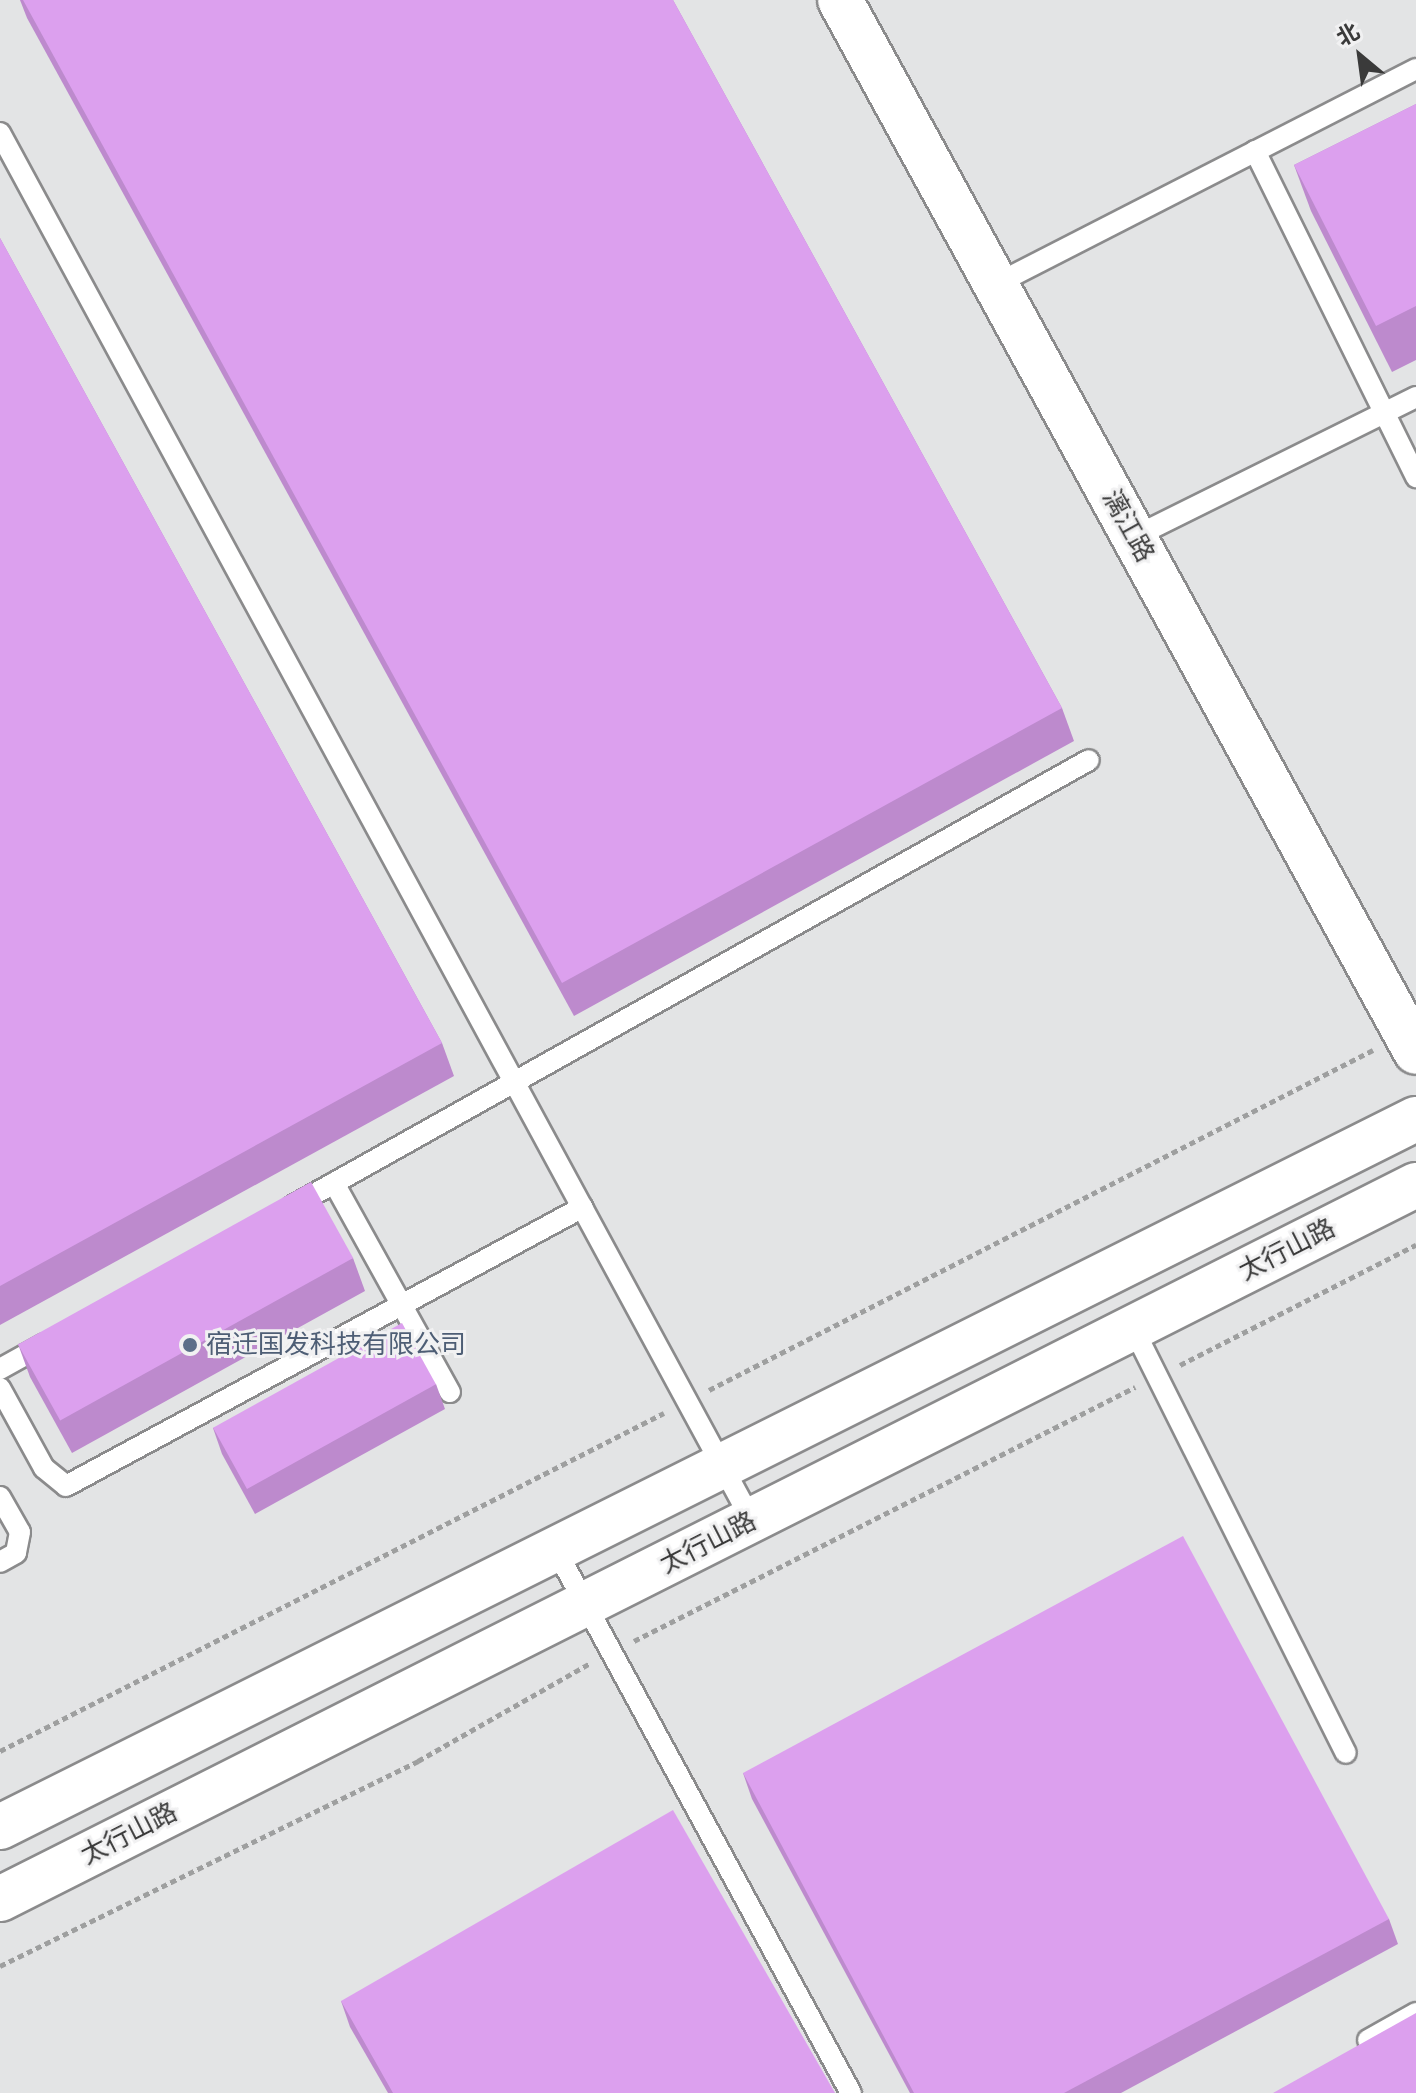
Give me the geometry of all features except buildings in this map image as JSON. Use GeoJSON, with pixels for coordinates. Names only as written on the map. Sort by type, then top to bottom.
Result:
{"type":"FeatureCollection","features":[{"type":"Feature","properties":{"kind":"street","name":"漓江路"},"geometry":{"type":"LineString","coordinates":[[840,0],[1416,1052]]}},
{"type":"Feature","properties":{"kind":"street"},"geometry":{"type":"LineString","coordinates":[[0,1827],[1416,1119]]}},
{"type":"Feature","properties":{"kind":"street","name":"太行山路"},"geometry":{"type":"LineString","coordinates":[[0,1899],[1416,1185]]}},
{"type":"Feature","properties":{"kind":"lane"},"geometry":{"type":"LineString","coordinates":[[996,284],[1416,69]]}},
{"type":"Feature","properties":{"kind":"lane"},"geometry":{"type":"LineString","coordinates":[[0,133],[752,1521]]}},
{"type":"Feature","properties":{"kind":"lane"},"geometry":{"type":"LineString","coordinates":[[1255,151],[1416,477]]}},
{"type":"Feature","properties":{"kind":"lane"},"geometry":{"type":"LineString","coordinates":[[1134,537],[1416,397]]}},
{"type":"Feature","properties":{"kind":"lane"},"geometry":{"type":"LineString","coordinates":[[278,1214],[1089,760]]}},
{"type":"Feature","properties":{"kind":"lane"},"geometry":{"type":"LineString","coordinates":[[334,1183],[450,1392]]}},
{"type":"Feature","properties":{"kind":"lane"},"geometry":{"type":"LineString","coordinates":[[0,1388],[44,1468],[66,1486],[583,1207]]}},
{"type":"Feature","properties":{"kind":"lane"},"geometry":{"type":"LineString","coordinates":[[1133,1328],[1346,1753]]}},
{"type":"Feature","properties":{"kind":"lane"},"geometry":{"type":"LineString","coordinates":[[0,1369],[70,1331]]}},
{"type":"Feature","properties":{"kind":"lane"},"geometry":{"type":"LineString","coordinates":[[0,1497],[20,1532],[16,1553],[0,1562]]}},
{"type":"Feature","properties":{"kind":"lane"},"geometry":{"type":"LineString","coordinates":[[556,1550],[851,2093]]}},
{"type":"Feature","properties":{"kind":"lane"},"geometry":{"type":"LineString","coordinates":[[1352,2049],[1416,2013]]}},
{"type":"Feature","properties":{"kind":"path"},"geometry":{"type":"LineString","coordinates":[[0,1966],[418,1761],[512,1703],[1416,1245]]}},
{"type":"Feature","properties":{"kind":"place","name":"宿迁国发科技有限公司"},"geometry":{"type":"Point","coordinates":[190,1345]}}]}
